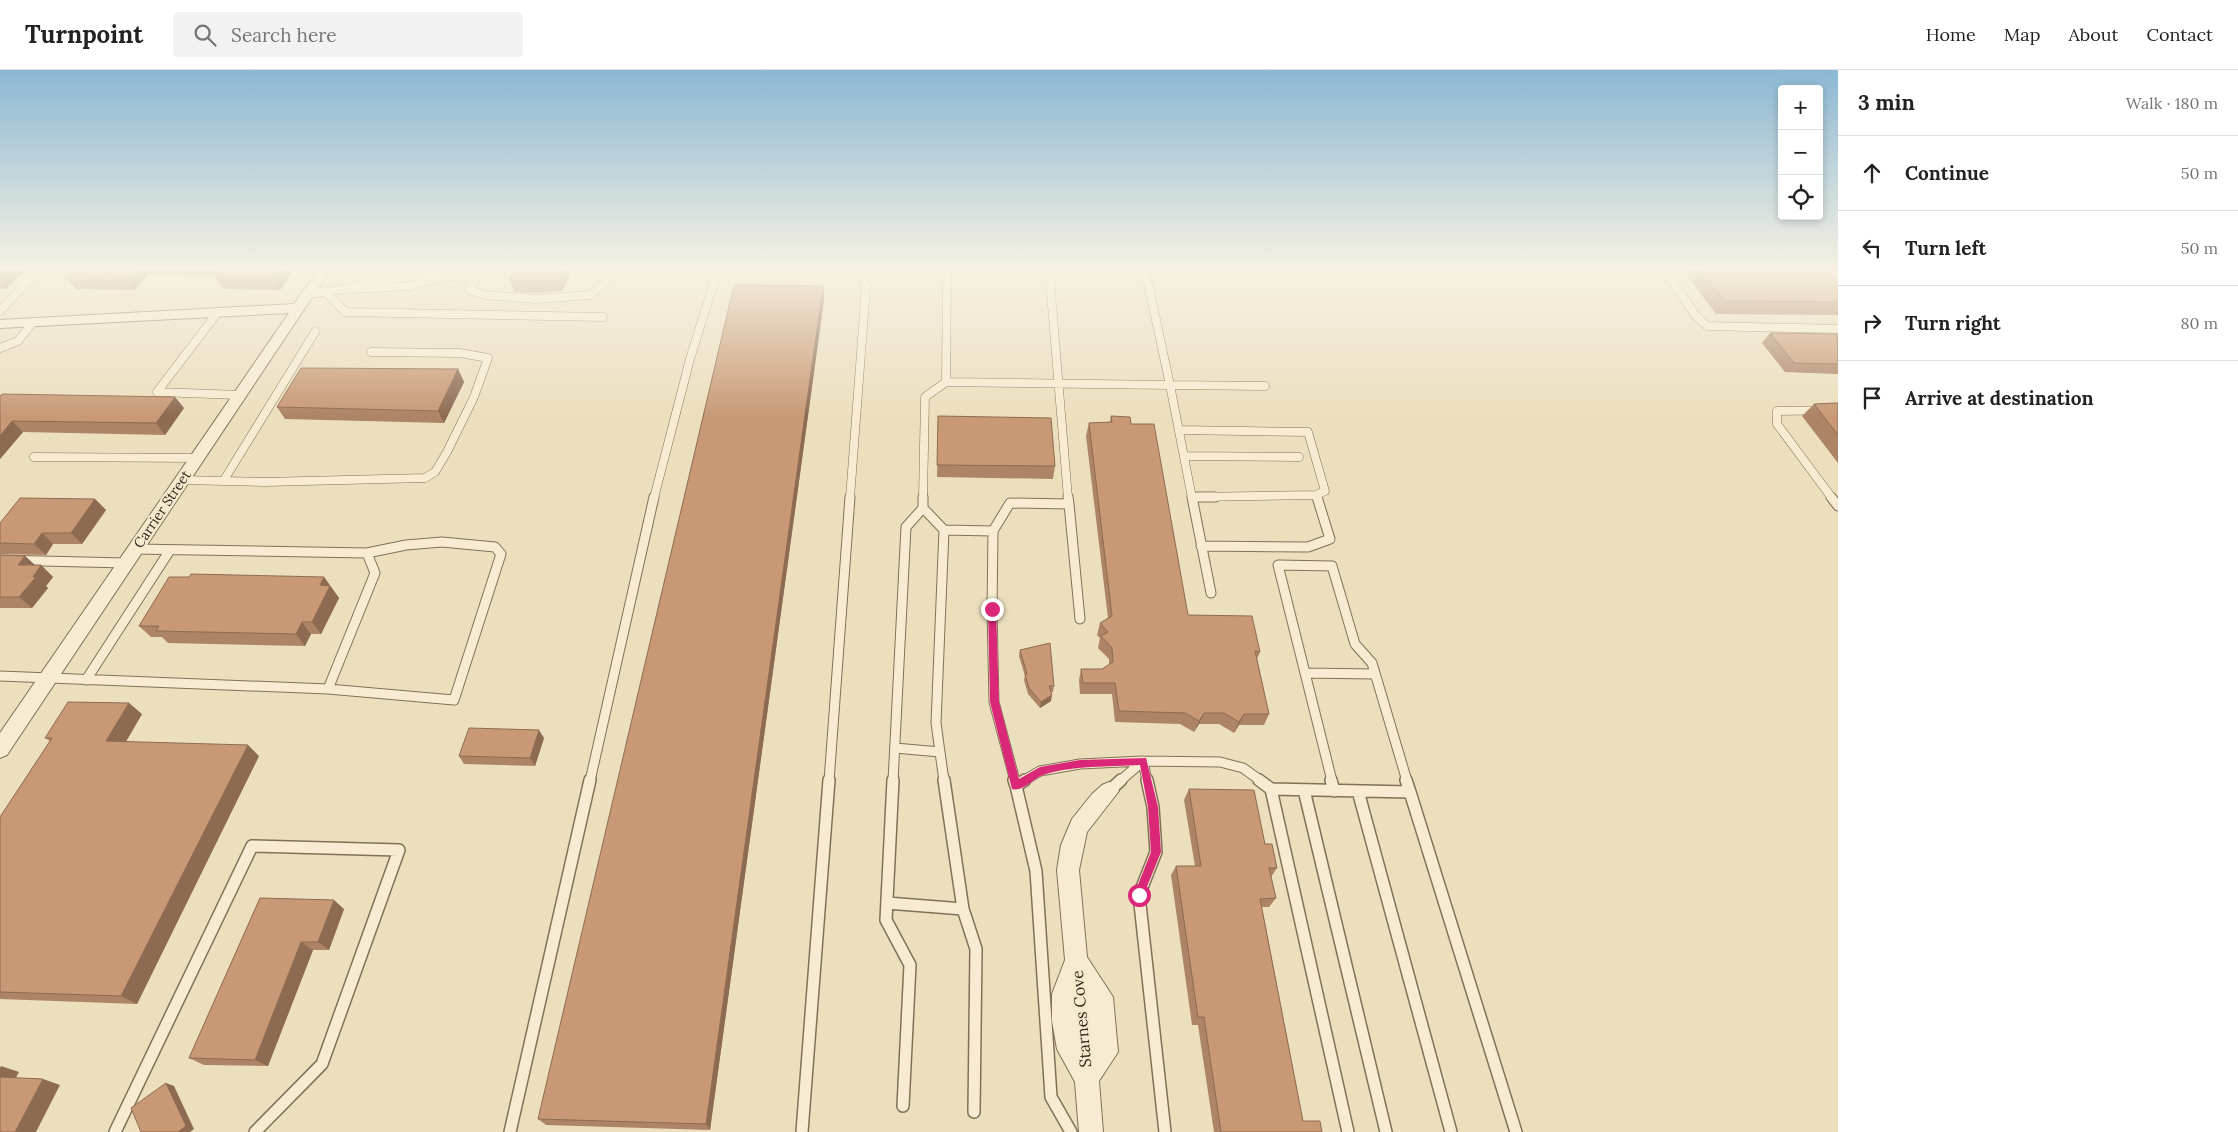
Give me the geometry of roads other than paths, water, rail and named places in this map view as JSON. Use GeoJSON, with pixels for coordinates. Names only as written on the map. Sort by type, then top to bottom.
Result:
{"type":"FeatureCollection","features":[{"type":"Feature","properties":{"kind":"street"},"geometry":{"type":"LineString","coordinates":[[0,324],[97,319]]}},
{"type":"Feature","properties":{"kind":"street","name":"Carrier Street"},"geometry":{"type":"LineString","coordinates":[[0,749],[291,319]]}},
{"type":"Feature","properties":{"kind":"street","name":"Starnes Cove"},"geometry":{"type":"LineString","coordinates":[[1091,1132],[1086,1078],[1069,1049],[1064,1021],[1063,994],[1076,960],[1068,870],[1070,848],[1077,828],[1089,810],[1109,791]]}},
{"type":"Feature","properties":{"kind":"street","name":"Starnes Cove"},"geometry":{"type":"LineString","coordinates":[[1076,960],[1102,997],[1106,1052],[1086,1078]]}},
{"type":"Feature","properties":{"kind":"lane"},"geometry":{"type":"LineString","coordinates":[[213,319],[157,392],[239,395]]}},
{"type":"Feature","properties":{"kind":"lane"},"geometry":{"type":"LineString","coordinates":[[510,1132],[652,506],[690,359],[703,319]]}},
{"type":"Feature","properties":{"kind":"lane"},"geometry":{"type":"LineString","coordinates":[[802,1132],[864,319]]}},
{"type":"Feature","properties":{"kind":"lane"},"geometry":{"type":"LineString","coordinates":[[946,382],[947,319]]}},
{"type":"Feature","properties":{"kind":"lane"},"geometry":{"type":"LineString","coordinates":[[1053,319],[1080,619]]}},
{"type":"Feature","properties":{"kind":"lane"},"geometry":{"type":"LineString","coordinates":[[1156,319],[1210,593]]}},
{"type":"Feature","properties":{"kind":"lane"},"geometry":{"type":"LineString","coordinates":[[1699,319],[1707,326],[1838,329]]}},
{"type":"Feature","properties":{"kind":"lane"},"geometry":{"type":"LineString","coordinates":[[0,348],[18,342],[33,322]]}},
{"type":"Feature","properties":{"kind":"lane"},"geometry":{"type":"LineString","coordinates":[[224,480],[315,332]]}},
{"type":"Feature","properties":{"kind":"lane"},"geometry":{"type":"LineString","coordinates":[[182,480],[425,478],[435,471],[465,414],[488,358],[460,353],[371,352]]}},
{"type":"Feature","properties":{"kind":"lane"},"geometry":{"type":"LineString","coordinates":[[903,1106],[910,965],[886,920],[906,526],[923,508],[925,397],[946,382],[1265,386]]}},
{"type":"Feature","properties":{"kind":"lane"},"geometry":{"type":"LineString","coordinates":[[1838,410],[1777,411],[1777,424],[1838,506]]}},
{"type":"Feature","properties":{"kind":"lane"},"geometry":{"type":"LineString","coordinates":[[1179,430],[1308,432],[1325,491],[1316,495],[1192,497]]}},
{"type":"Feature","properties":{"kind":"lane"},"geometry":{"type":"LineString","coordinates":[[1184,456],[1299,457]]}},
{"type":"Feature","properties":{"kind":"lane"},"geometry":{"type":"LineString","coordinates":[[34,457],[197,458]]}},
{"type":"Feature","properties":{"kind":"lane"},"geometry":{"type":"LineString","coordinates":[[1202,546],[1308,547],[1330,539],[1316,495]]}},
{"type":"Feature","properties":{"kind":"lane"},"geometry":{"type":"LineString","coordinates":[[1069,504],[1010,503],[993,532],[992,609],[994,702],[1036,871],[1051,1097],[1071,1132]]}},
{"type":"Feature","properties":{"kind":"lane"},"geometry":{"type":"LineString","coordinates":[[923,508],[944,530],[993,532]]}},
{"type":"Feature","properties":{"kind":"lane"},"geometry":{"type":"LineString","coordinates":[[944,530],[936,723],[963,909],[976,949],[974,1112]]}},
{"type":"Feature","properties":{"kind":"lane"},"geometry":{"type":"LineString","coordinates":[[0,560],[131,556],[170,550],[367,553],[442,542],[495,547],[501,554],[454,700],[328,689],[0,676]]}},
{"type":"Feature","properties":{"kind":"lane"},"geometry":{"type":"LineString","coordinates":[[86,680],[170,550]]}},
{"type":"Feature","properties":{"kind":"lane"},"geometry":{"type":"LineString","coordinates":[[328,689],[375,573],[367,553]]}},
{"type":"Feature","properties":{"kind":"lane"},"geometry":{"type":"LineString","coordinates":[[1334,790],[1278,565],[1332,566],[1355,644],[1372,663],[1410,792],[1516,1132]]}},
{"type":"Feature","properties":{"kind":"lane"},"geometry":{"type":"LineString","coordinates":[[1304,673],[1375,674]]}},
{"type":"Feature","properties":{"kind":"lane"},"geometry":{"type":"LineString","coordinates":[[895,748],[940,752]]}},
{"type":"Feature","properties":{"kind":"lane"},"geometry":{"type":"LineString","coordinates":[[1016,786],[1040,771],[1080,764],[1143,761],[1220,762],[1243,768],[1271,789],[1410,792]]}},
{"type":"Feature","properties":{"kind":"lane"},"geometry":{"type":"LineString","coordinates":[[1109,791],[1143,761]]}},
{"type":"Feature","properties":{"kind":"lane"},"geometry":{"type":"LineString","coordinates":[[1143,761],[1153,807],[1156,852],[1139,895],[1164,1132]]}},
{"type":"Feature","properties":{"kind":"lane"},"geometry":{"type":"LineString","coordinates":[[1271,789],[1348,1132]]}},
{"type":"Feature","properties":{"kind":"lane"},"geometry":{"type":"LineString","coordinates":[[1304,790],[1386,1132]]}},
{"type":"Feature","properties":{"kind":"lane"},"geometry":{"type":"LineString","coordinates":[[1358,791],[1451,1132]]}},
{"type":"Feature","properties":{"kind":"lane"},"geometry":{"type":"LineString","coordinates":[[115,1132],[252,846],[399,850],[322,1064],[255,1132]]}},
{"type":"Feature","properties":{"kind":"lane"},"geometry":{"type":"LineString","coordinates":[[887,903],[963,909]]}}]}
